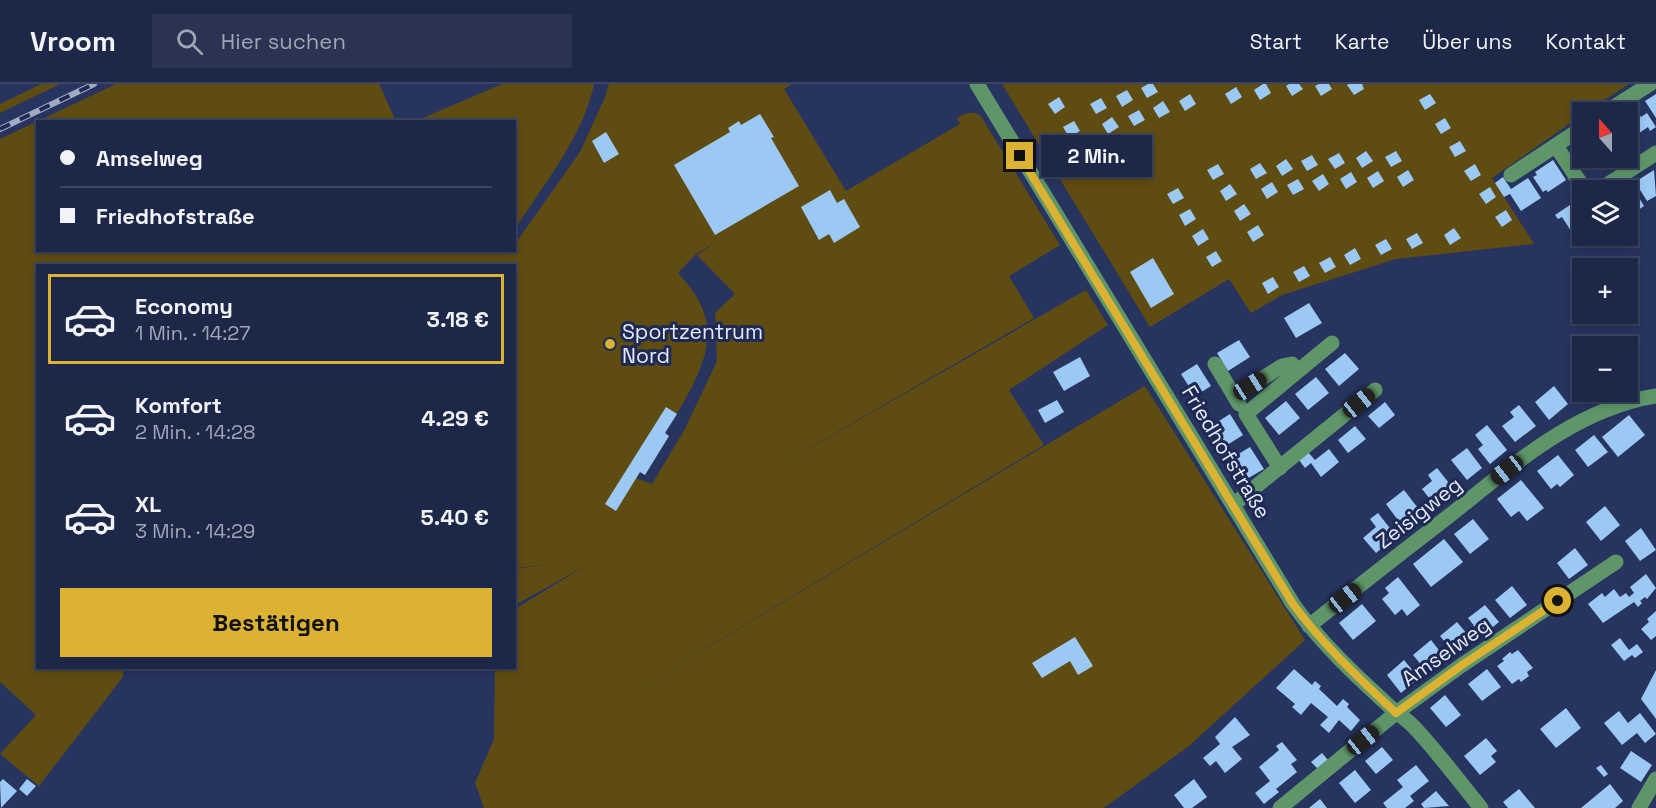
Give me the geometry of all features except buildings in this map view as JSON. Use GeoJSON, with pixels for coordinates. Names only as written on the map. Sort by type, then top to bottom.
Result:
{"type":"FeatureCollection","features":[{"type":"Feature","properties":{"kind":"street","name":"Friedhofstraße"},"geometry":{"type":"LineString","coordinates":[[977,84],[1293,604],[1337,658],[1427,741],[1481,808]]}},
{"type":"Feature","properties":{"kind":"street"},"geometry":{"type":"LineString","coordinates":[[1622,102],[1650,84]]}},
{"type":"Feature","properties":{"kind":"street"},"geometry":{"type":"LineString","coordinates":[[1511,175],[1572,135]]}},
{"type":"Feature","properties":{"kind":"street"},"geometry":{"type":"LineString","coordinates":[[1556,146],[1578,180]]}},
{"type":"Feature","properties":{"kind":"street"},"geometry":{"type":"LineString","coordinates":[[1614,180],[1656,153]]}},
{"type":"Feature","properties":{"kind":"street"},"geometry":{"type":"LineString","coordinates":[[1246,414],[1332,344]]}},
{"type":"Feature","properties":{"kind":"street"},"geometry":{"type":"LineString","coordinates":[[1215,364],[1280,468]]}},
{"type":"Feature","properties":{"kind":"street"},"geometry":{"type":"LineString","coordinates":[[1234,396],[1282,366],[1292,364],[1297,371]]}},
{"type":"Feature","properties":{"kind":"street"},"geometry":{"type":"LineString","coordinates":[[1233,505],[1376,390]]}},
{"type":"Feature","properties":{"kind":"street","name":"Zeisigweg"},"geometry":{"type":"LineString","coordinates":[[1309,626],[1525,456],[1585,418],[1636,399],[1656,396]]}},
{"type":"Feature","properties":{"kind":"street","name":"Amselweg"},"geometry":{"type":"LineString","coordinates":[[1280,808],[1396,713],[1462,665],[1616,562]]}},
{"type":"Feature","properties":{"kind":"street"},"geometry":{"type":"LineString","coordinates":[[1639,808],[1656,779]]}},
{"type":"Feature","properties":{"kind":"shaded area"},"geometry":{"type":"Polygon","coordinates":[[[41,84],[60,84],[0,113],[0,104],[41,84]]]}},
{"type":"Feature","properties":{"kind":"shaded area"},"geometry":{"type":"Polygon","coordinates":[[[116,84],[379,84],[396,120],[40,120],[116,84]]]}},
{"type":"Feature","properties":{"kind":"shaded area"},"geometry":{"type":"Polygon","coordinates":[[[502,84],[594,84],[589,104],[572,141],[516,228],[516,120],[418,120],[502,84]]]}},
{"type":"Feature","properties":{"kind":"shaded area"},"geometry":{"type":"Polygon","coordinates":[[[609,84],[792,84],[784,89],[846,191],[960,124],[957,118],[968,113],[980,115],[1060,245],[1009,276],[1034,318],[766,473],[1086,290],[1108,325],[1009,390],[1044,445],[599,712],[1145,386],[1305,640],[1189,746],[1104,808],[484,808],[475,783],[494,739],[495,669],[516,669],[516,608],[585,566],[516,604],[516,569],[545,565],[516,568],[516,264],[36,264],[36,669],[123,669],[123,677],[39,786],[0,754],[36,715],[0,682],[0,139],[36,122],[36,252],[516,252],[516,243],[580,152],[609,84]],[[716,242],[696,254],[678,273],[692,290],[703,310],[707,325],[705,353],[695,381],[665,433],[669,436],[645,475],[640,472],[636,478],[652,484],[685,429],[717,361],[715,313],[735,294],[697,255],[716,242]]]}},
{"type":"Feature","properties":{"kind":"shaded area"},"geometry":{"type":"Polygon","coordinates":[[[1002,84],[1629,84],[1601,102],[1572,102],[1572,122],[1492,178],[1534,244],[1396,259],[1282,295],[1251,313],[1229,279],[1150,327],[1002,84]]]}},
{"type":"Feature","properties":{"kind":"railway"},"geometry":{"type":"LineString","coordinates":[[0,129],[94,84]]}},
{"type":"Feature","properties":{"kind":"place","name":"Sportzentrum Nord"},"geometry":{"type":"Point","coordinates":[610,344]}},
{"type":"Feature","properties":{"kind":"route"},"geometry":{"type":"LineString","coordinates":[[1020,156],[1293,604],[1337,658],[1396,713],[1462,665],[1558,601]]}}]}
